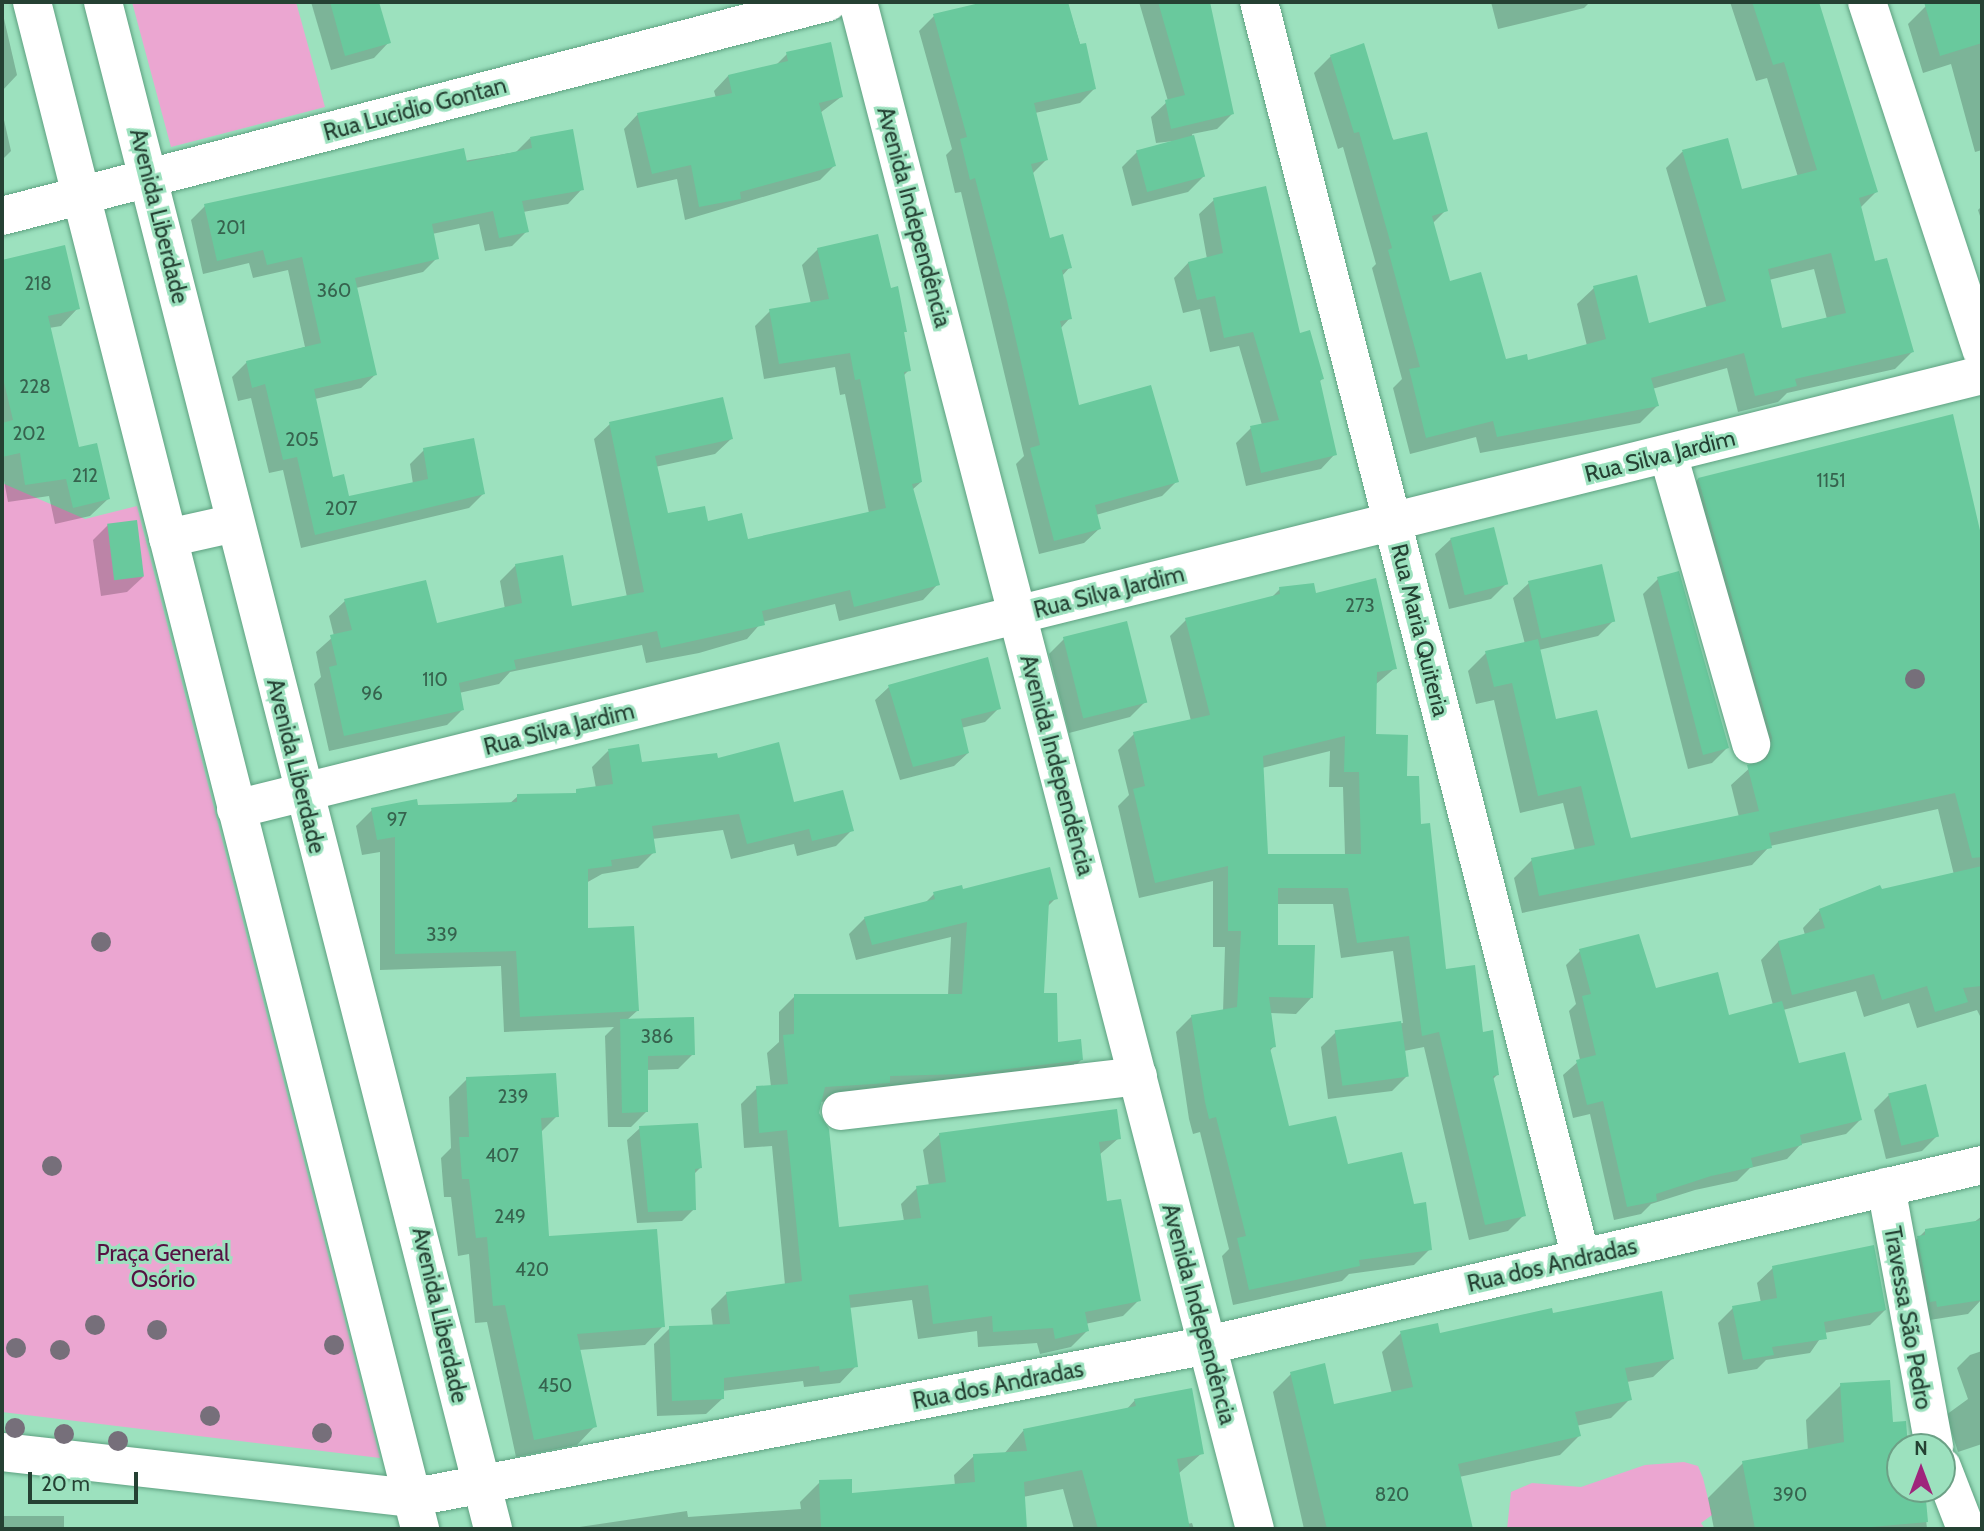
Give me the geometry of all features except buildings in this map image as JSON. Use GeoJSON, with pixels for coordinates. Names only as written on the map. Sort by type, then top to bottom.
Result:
{"type":"FeatureCollection","features":[{"type":"Feature","properties":{"kind":"street"},"geometry":{"type":"LineString","coordinates":[[32,2],[415,1514]]}},
{"type":"Feature","properties":{"kind":"street","name":"Avenida Liberdade"},"geometry":{"type":"LineString","coordinates":[[103,2],[150,178],[302,792],[413,1202],[493,1529]]}},
{"type":"Feature","properties":{"kind":"street","name":"Rua Lucidio Gontan"},"geometry":{"type":"LineString","coordinates":[[2,216],[828,2]]}},
{"type":"Feature","properties":{"kind":"street","name":"Avenida Independência"},"geometry":{"type":"LineString","coordinates":[[858,2],[1255,1529]]}},
{"type":"Feature","properties":{"kind":"street","name":"Rua Maria Quiteria"},"geometry":{"type":"LineString","coordinates":[[1259,2],[1581,1258]]}},
{"type":"Feature","properties":{"kind":"street"},"geometry":{"type":"LineString","coordinates":[[1867,2],[1982,351]]}},
{"type":"Feature","properties":{"kind":"street","name":"Rua Silva Jardim"},"geometry":{"type":"LineString","coordinates":[[236,809],[1982,375]]}},
{"type":"Feature","properties":{"kind":"street"},"geometry":{"type":"LineString","coordinates":[[1668,454],[1751,744]]}},
{"type":"Feature","properties":{"kind":"street"},"geometry":{"type":"LineString","coordinates":[[168,538],[235,523]]}},
{"type":"Feature","properties":{"kind":"street"},"geometry":{"type":"LineString","coordinates":[[841,1111],[1138,1076]]}},
{"type":"Feature","properties":{"kind":"street","name":"Rua dos Andradas"},"geometry":{"type":"LineString","coordinates":[[2,1452],[415,1514],[481,1485],[1208,1345],[1982,1165]]}},
{"type":"Feature","properties":{"kind":"street","name":"Travessa São Pedro"},"geometry":{"type":"LineString","coordinates":[[1886,1187],[1931,1433]]}},
{"type":"Feature","properties":{"kind":"street"},"geometry":{"type":"LineString","coordinates":[[1956,1503],[1966,1529]]}},
{"type":"Feature","properties":{"kind":"green space"},"geometry":{"type":"Polygon","coordinates":[[[132,2],[296,2],[325,107],[171,147],[132,2]]]}},
{"type":"Feature","properties":{"kind":"green space","name":"Praça General Osório"},"geometry":{"type":"Polygon","coordinates":[[[2,483],[85,519],[137,506],[380,1458],[2,1412],[2,483]]]}},
{"type":"Feature","properties":{"kind":"green space"},"geometry":{"type":"Polygon","coordinates":[[[1684,1462],[1698,1466],[1703,1478],[1712,1515],[1701,1523],[1705,1529],[1507,1529],[1511,1492],[1532,1483],[1581,1487],[1645,1465],[1684,1462]]]}}]}
